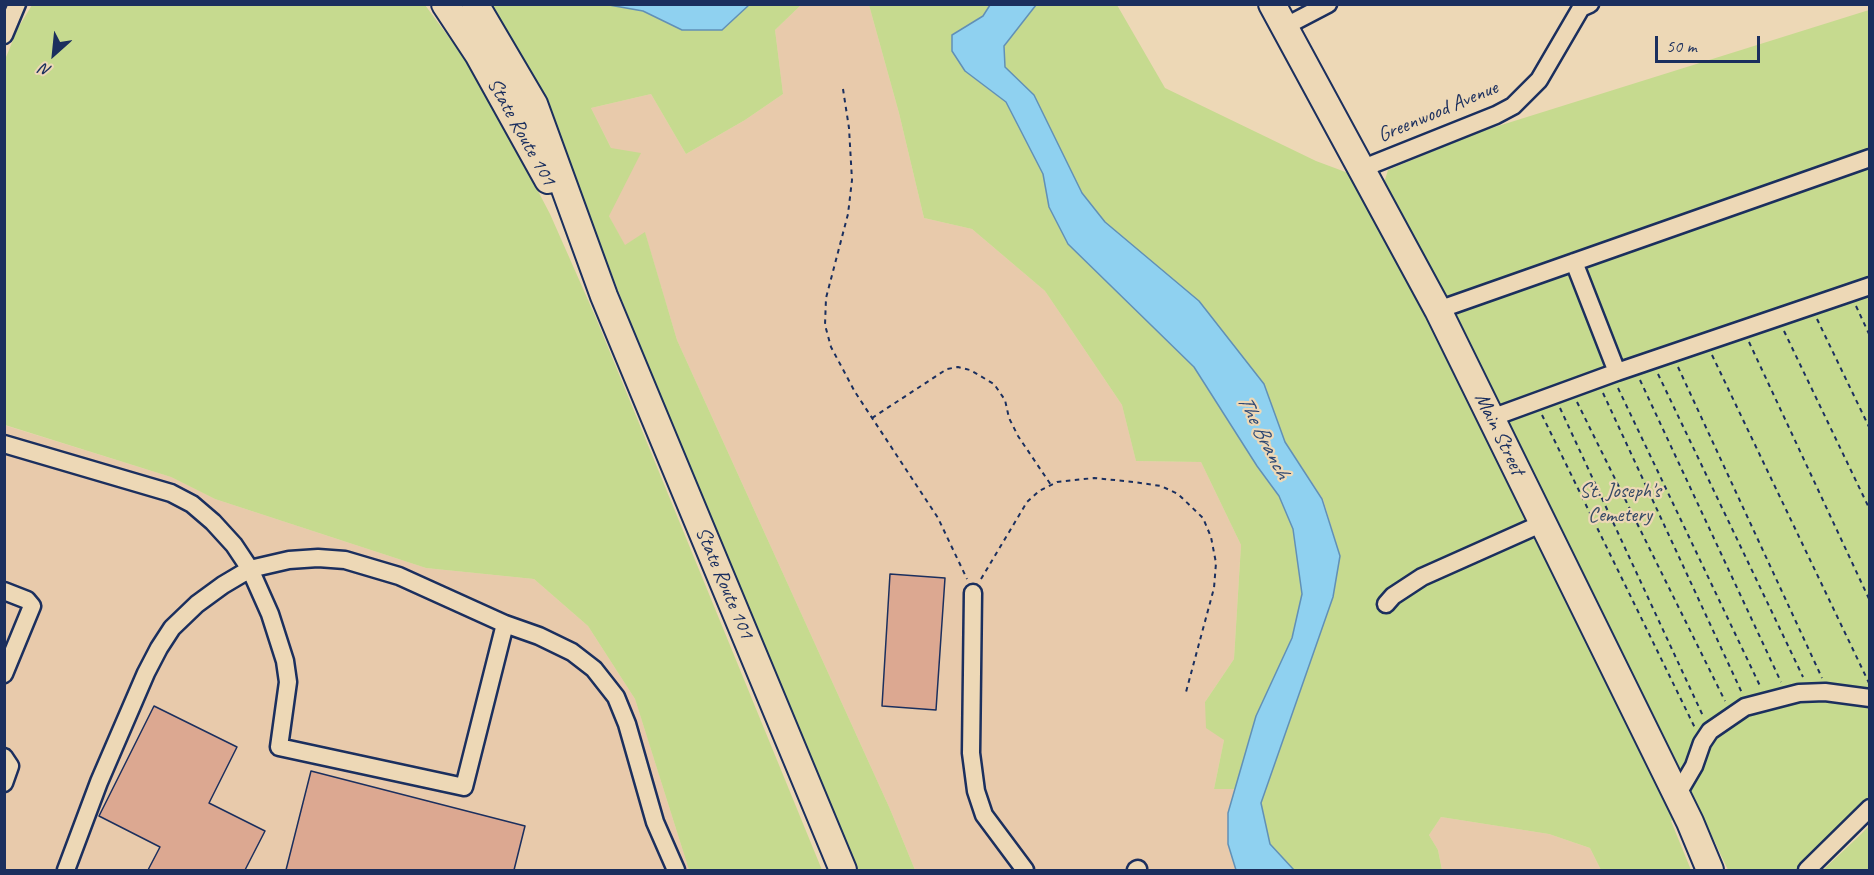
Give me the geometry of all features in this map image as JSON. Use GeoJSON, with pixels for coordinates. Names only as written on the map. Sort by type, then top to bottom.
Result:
{"type":"FeatureCollection","features":[{"type":"Feature","properties":{"kind":"highway","name":"State Route 101"},"geometry":{"type":"LineString","coordinates":[[445,4],[478,54],[544,173],[604,296]]}},
{"type":"Feature","properties":{"kind":"highway","name":"State Route 101"},"geometry":{"type":"LineString","coordinates":[[475,4],[534,104],[604,296],[843,870]]}},
{"type":"Feature","properties":{"kind":"highway","name":"Main Street"},"geometry":{"type":"LineString","coordinates":[[1272,4],[1438,310],[1677,795],[1710,870]]}},
{"type":"Feature","properties":{"kind":"street"},"geometry":{"type":"LineString","coordinates":[[4,35],[17,4]]}},
{"type":"Feature","properties":{"kind":"street"},"geometry":{"type":"LineString","coordinates":[[1284,27],[1328,4]]}},
{"type":"Feature","properties":{"kind":"street","name":"Greenwood Avenue"},"geometry":{"type":"LineString","coordinates":[[1361,169],[1496,115],[1513,106],[1539,80],[1584,6]]}},
{"type":"Feature","properties":{"kind":"street"},"geometry":{"type":"LineString","coordinates":[[1438,310],[1869,158]]}},
{"type":"Feature","properties":{"kind":"street"},"geometry":{"type":"LineString","coordinates":[[1574,262],[1608,375]]}},
{"type":"Feature","properties":{"kind":"street"},"geometry":{"type":"LineString","coordinates":[[1491,418],[1869,285]]}},
{"type":"Feature","properties":{"kind":"street"},"geometry":{"type":"LineString","coordinates":[[4,444],[171,494],[192,504],[234,545],[250,569],[270,614],[285,660],[288,682],[279,747],[464,787],[505,624]]}},
{"type":"Feature","properties":{"kind":"street"},"geometry":{"type":"LineString","coordinates":[[1386,604],[1402,588],[1422,577],[1543,523]]}},
{"type":"Feature","properties":{"kind":"street"},"geometry":{"type":"LineString","coordinates":[[66,870],[99,782],[146,673],[172,628],[197,604],[250,569],[289,560],[318,558],[345,560],[399,576],[505,624],[539,636],[572,652],[594,669],[616,697],[627,724],[655,822],[676,870]]}},
{"type":"Feature","properties":{"kind":"street"},"geometry":{"type":"LineString","coordinates":[[4,591],[27,600],[32,606],[4,674]]}},
{"type":"Feature","properties":{"kind":"street"},"geometry":{"type":"LineString","coordinates":[[973,593],[972,753],[976,791],[984,815],[1025,870]]}},
{"type":"Feature","properties":{"kind":"street"},"geometry":{"type":"LineString","coordinates":[[1677,795],[1694,766],[1706,737],[1732,715],[1748,706],[1810,693],[1828,692],[1869,698]]}},
{"type":"Feature","properties":{"kind":"street"},"geometry":{"type":"LineString","coordinates":[[4,757],[10,766],[4,783]]}},
{"type":"Feature","properties":{"kind":"street"},"geometry":{"type":"LineString","coordinates":[[1807,870],[1869,808]]}},
{"type":"Feature","properties":{"kind":"path"},"geometry":{"type":"LineString","coordinates":[[843,89],[849,128],[852,180],[848,214],[826,298],[825,325],[831,347],[872,418],[938,518],[973,593]]}},
{"type":"Feature","properties":{"kind":"path"},"geometry":{"type":"LineString","coordinates":[[1849,292],[1869,336]]}},
{"type":"Feature","properties":{"kind":"path"},"geometry":{"type":"LineString","coordinates":[[1811,306],[1869,429]]}},
{"type":"Feature","properties":{"kind":"path"},"geometry":{"type":"LineString","coordinates":[[1777,317],[1869,510]]}},
{"type":"Feature","properties":{"kind":"path"},"geometry":{"type":"LineString","coordinates":[[1743,329],[1869,601]]}},
{"type":"Feature","properties":{"kind":"path"},"geometry":{"type":"LineString","coordinates":[[1706,342],[1869,684]]}},
{"type":"Feature","properties":{"kind":"path"},"geometry":{"type":"LineString","coordinates":[[1671,354],[1828,692]]}},
{"type":"Feature","properties":{"kind":"path"},"geometry":{"type":"LineString","coordinates":[[1652,360],[1810,693]]}},
{"type":"Feature","properties":{"kind":"path"},"geometry":{"type":"LineString","coordinates":[[872,418],[947,369],[958,367],[970,370],[994,384],[1005,400],[1009,418],[1018,436],[1051,485]]}},
{"type":"Feature","properties":{"kind":"path"},"geometry":{"type":"LineString","coordinates":[[1634,367],[1788,696]]}},
{"type":"Feature","properties":{"kind":"path"},"geometry":{"type":"LineString","coordinates":[[1608,375],[1768,702]]}},
{"type":"Feature","properties":{"kind":"path"},"geometry":{"type":"LineString","coordinates":[[1608,375],[1748,706]]}},
{"type":"Feature","properties":{"kind":"path"},"geometry":{"type":"LineString","coordinates":[[1570,389],[1732,715]]}},
{"type":"Feature","properties":{"kind":"path"},"geometry":{"type":"LineString","coordinates":[[1554,395],[1706,737]]}},
{"type":"Feature","properties":{"kind":"path"},"geometry":{"type":"LineString","coordinates":[[1535,402],[1706,737]]}},
{"type":"Feature","properties":{"kind":"path"},"geometry":{"type":"LineString","coordinates":[[973,593],[1027,502],[1039,491],[1057,482],[1094,478],[1161,486],[1178,494],[1203,518],[1211,537],[1216,563],[1214,588],[1186,692]]}},
{"type":"Feature","properties":{"kind":"shaded area"},"geometry":{"type":"Polygon","coordinates":[[[801,5],[869,5],[899,113],[924,218],[972,229],[1045,291],[1122,405],[1136,461],[1201,462],[1241,545],[1234,659],[1205,702],[1224,740],[1214,789],[1235,789],[1228,813],[1228,844],[1236,870],[915,870],[890,809],[677,340],[645,233],[625,246],[609,216],[611,148],[591,108],[651,94],[686,154],[745,120],[783,94],[775,30],[801,5]]]}},
{"type":"Feature","properties":{"kind":"shaded area"},"geometry":{"type":"Polygon","coordinates":[[[4,425],[171,477],[215,499],[426,568],[534,579],[588,626],[635,699],[689,870],[5,870],[4,425]]]}},
{"type":"Feature","properties":{"kind":"shaded area"},"geometry":{"type":"Polygon","coordinates":[[[1441,817],[1549,834],[1590,848],[1601,870],[1442,870],[1438,850],[1429,835],[1441,817]]]}},
{"type":"Feature","properties":{"kind":"green space"},"geometry":{"type":"Polygon","coordinates":[[[32,5],[425,5],[462,55],[504,126],[550,214],[596,318],[822,870],[689,870],[635,699],[588,626],[534,579],[426,568],[215,499],[171,477],[5,425],[4,62],[18,28],[32,5]]]}},
{"type":"Feature","properties":{"kind":"green space"},"geometry":{"type":"Polygon","coordinates":[[[481,5],[609,5],[643,11],[682,30],[722,30],[749,5],[801,5],[775,30],[783,94],[745,120],[686,154],[651,94],[591,108],[611,148],[641,153],[609,216],[625,245],[645,232],[677,340],[890,809],[915,870],[858,870],[635,334],[575,179],[530,85],[481,5]]]}},
{"type":"Feature","properties":{"kind":"green space"},"geometry":{"type":"Polygon","coordinates":[[[869,5],[990,5],[983,16],[952,35],[965,71],[1006,102],[1043,174],[1049,207],[1068,244],[1194,367],[1257,466],[1279,496],[1293,529],[1302,594],[1292,638],[1256,716],[1235,789],[1214,789],[1224,740],[1206,728],[1205,702],[1234,659],[1241,545],[1201,462],[1136,461],[1122,405],[1045,291],[972,229],[924,218],[899,113],[869,5]]]}},
{"type":"Feature","properties":{"kind":"green space","name":"St. Joseph's Cemetery"},"geometry":{"type":"Polygon","coordinates":[[[1036,5],[1117,5],[1165,88],[1316,161],[1383,186],[1388,170],[1479,132],[1869,10],[1869,805],[1800,870],[1728,870],[1696,802],[1671,821],[1691,870],[1601,870],[1590,848],[1549,834],[1441,817],[1429,835],[1438,850],[1442,870],[1294,870],[1270,844],[1261,803],[1333,597],[1340,556],[1323,499],[1285,442],[1264,384],[1105,222],[1082,193],[1034,95],[1005,67],[1004,46],[1036,5]]]}},
{"type":"Feature","properties":{"kind":"green space"},"geometry":{"type":"Polygon","coordinates":[[[1869,826],[1869,870],[1823,870],[1857,838],[1869,826]]]}},
{"type":"Feature","properties":{"kind":"water"},"geometry":{"type":"Polygon","coordinates":[[[609,5],[749,5],[722,30],[682,30],[643,11],[609,5]]]}},
{"type":"Feature","properties":{"kind":"water","name":"The Branch"},"geometry":{"type":"Polygon","coordinates":[[[990,5],[1036,5],[1004,46],[1005,67],[1034,95],[1082,193],[1105,222],[1199,301],[1264,384],[1285,442],[1322,499],[1340,556],[1333,597],[1261,803],[1270,844],[1294,870],[1236,870],[1228,844],[1228,813],[1256,716],[1292,638],[1302,594],[1293,529],[1279,496],[1257,466],[1194,367],[1068,244],[1049,207],[1043,174],[1006,102],[965,71],[952,51],[952,35],[983,16],[990,5]]]}},
{"type":"Feature","properties":{"kind":"building"},"geometry":{"type":"Polygon","coordinates":[[[890,574],[945,578],[936,710],[882,706],[890,574]]]}},
{"type":"Feature","properties":{"kind":"building"},"geometry":{"type":"Polygon","coordinates":[[[154,706],[237,747],[209,803],[265,831],[245,870],[148,870],[160,847],[99,816],[154,706]]]}},
{"type":"Feature","properties":{"kind":"building"},"geometry":{"type":"Polygon","coordinates":[[[311,771],[525,826],[514,870],[286,870],[311,771]]]}}]}
